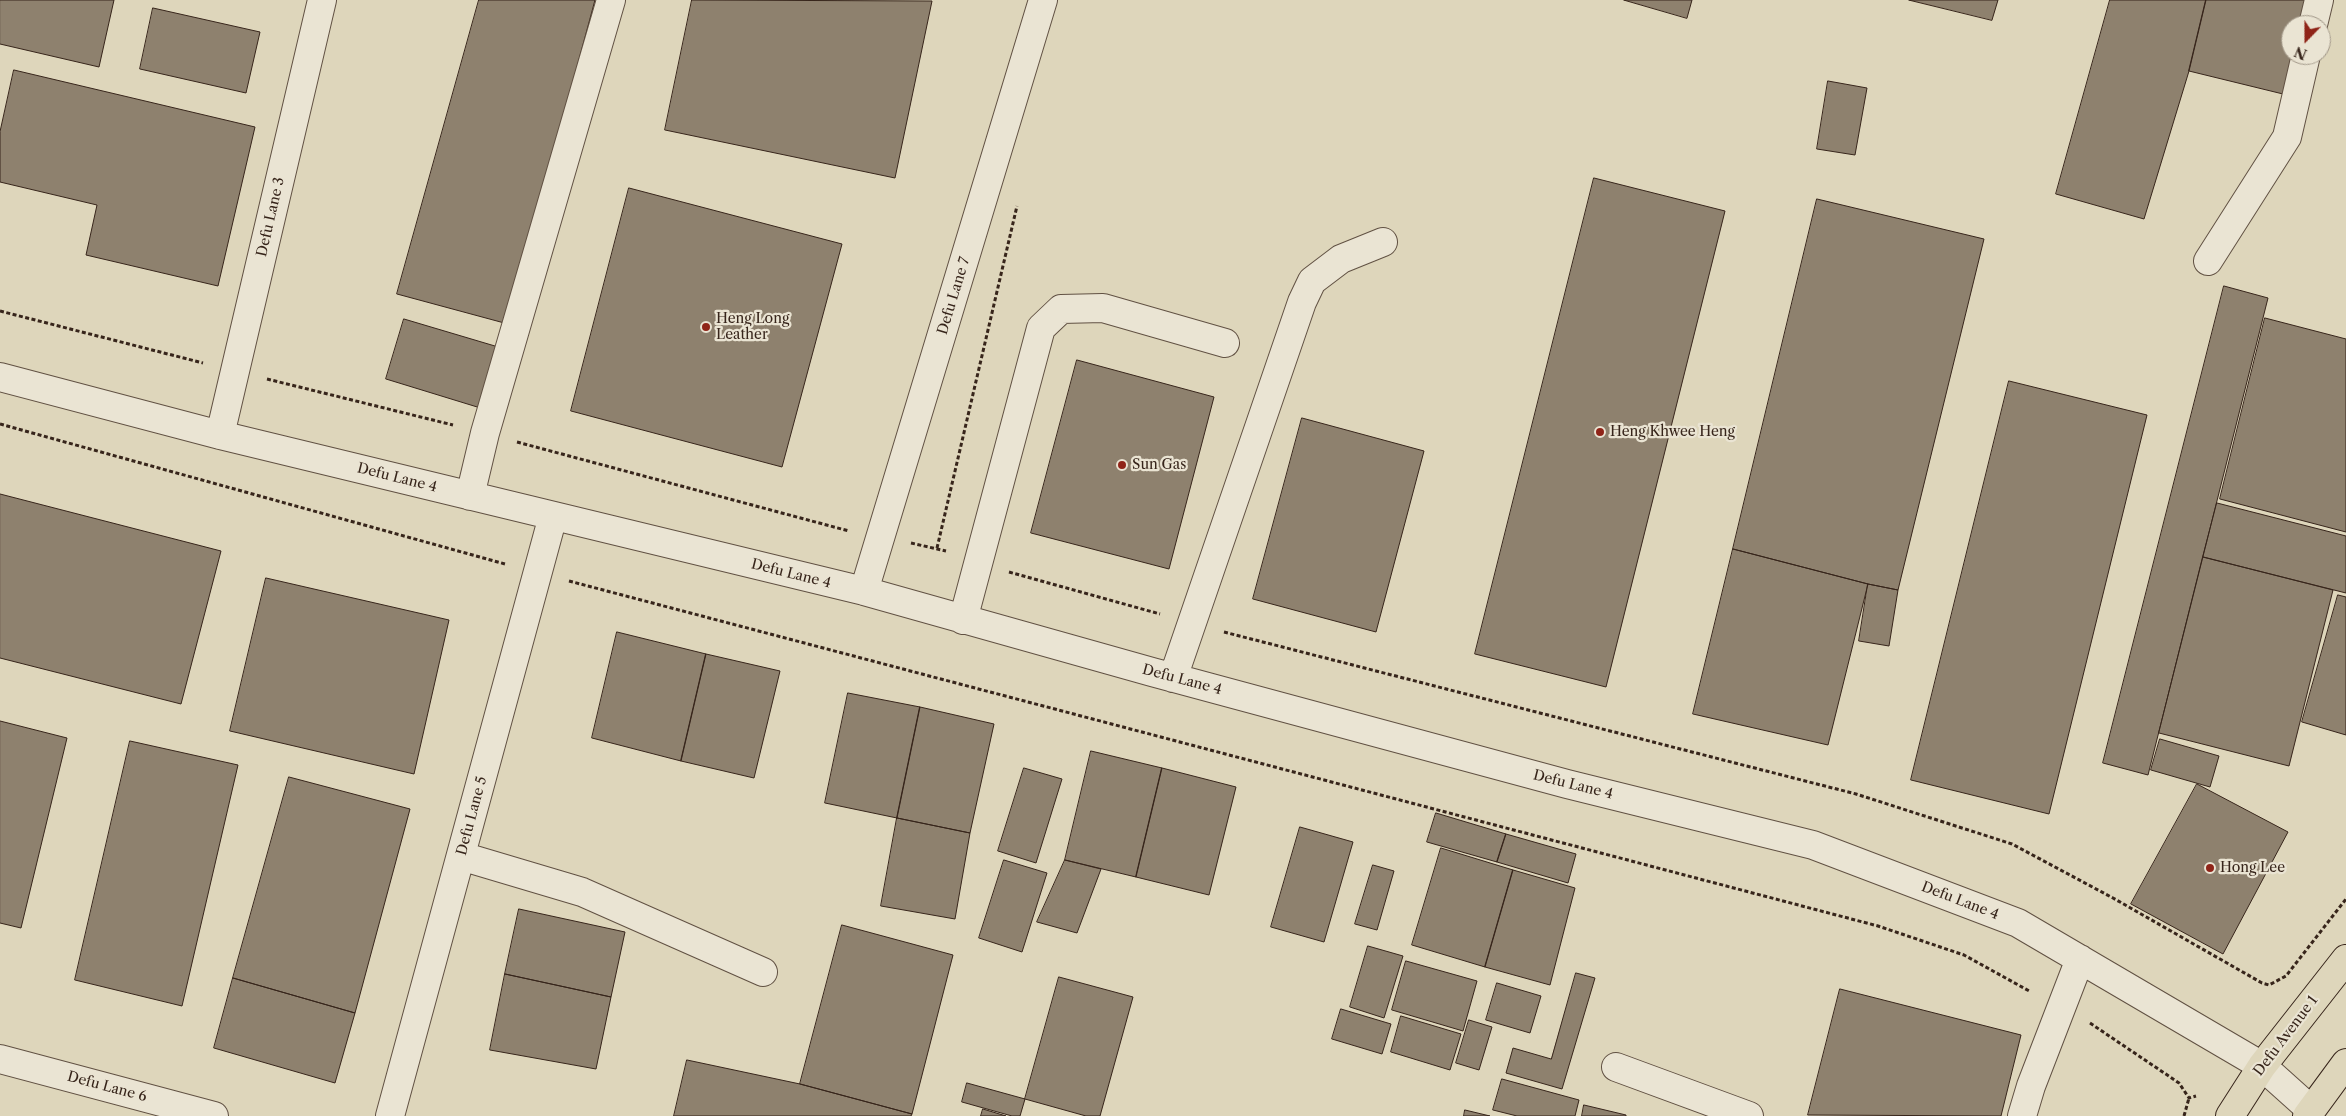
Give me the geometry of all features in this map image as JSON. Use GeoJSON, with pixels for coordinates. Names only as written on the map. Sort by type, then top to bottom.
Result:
{"type":"FeatureCollection","features":[{"type":"Feature","properties":{"kind":"main road","name":"Defu Avenue 1"},"geometry":{"type":"LineString","coordinates":[[2230,1116],[2262,1066],[2346,959]]}},
{"type":"Feature","properties":{"kind":"main road"},"geometry":{"type":"LineString","coordinates":[[2309,1113],[2346,1063]]}},
{"type":"Feature","properties":{"kind":"street","name":"Defu Lane 3"},"geometry":{"type":"LineString","coordinates":[[220,435],[322,0]]}},
{"type":"Feature","properties":{"kind":"street"},"geometry":{"type":"LineString","coordinates":[[470,496],[484,433],[611,0]]}},
{"type":"Feature","properties":{"kind":"street","name":"Defu Lane 7"},"geometry":{"type":"LineString","coordinates":[[864,592],[1043,0]]}},
{"type":"Feature","properties":{"kind":"street"},"geometry":{"type":"LineString","coordinates":[[2315,15],[2319,0]]}},
{"type":"Feature","properties":{"kind":"street"},"geometry":{"type":"LineString","coordinates":[[2208,261],[2287,137],[2304,65]]}},
{"type":"Feature","properties":{"kind":"street"},"geometry":{"type":"LineString","coordinates":[[1173,678],[1302,302],[1312,280],[1340,259],[1383,242]]}},
{"type":"Feature","properties":{"kind":"street"},"geometry":{"type":"LineString","coordinates":[[963,620],[1041,328],[1061,309],[1103,308],[1225,343]]}},
{"type":"Feature","properties":{"kind":"street","name":"Defu Lane 4"},"geometry":{"type":"LineString","coordinates":[[0,377],[220,435],[864,592],[1173,678],[1567,784],[1813,845],[2018,923],[2262,1066],[2309,1113]]}},
{"type":"Feature","properties":{"kind":"street","name":"Defu Lane 5"},"geometry":{"type":"LineString","coordinates":[[390,1116],[553,516]]}},
{"type":"Feature","properties":{"kind":"street"},"geometry":{"type":"LineString","coordinates":[[461,856],[582,892],[763,972]]}},
{"type":"Feature","properties":{"kind":"street"},"geometry":{"type":"LineString","coordinates":[[2022,1116],[2031,1086],[2080,960]]}},
{"type":"Feature","properties":{"kind":"street","name":"Defu Lane 6"},"geometry":{"type":"LineString","coordinates":[[0,1059],[214,1116]]}},
{"type":"Feature","properties":{"kind":"street"},"geometry":{"type":"LineString","coordinates":[[1616,1067],[1749,1116]]}},
{"type":"Feature","properties":{"kind":"path"},"geometry":{"type":"LineString","coordinates":[[937,548],[1019,200]]}},
{"type":"Feature","properties":{"kind":"path"},"geometry":{"type":"LineString","coordinates":[[0,311],[484,433],[858,534],[881,536],[937,548],[977,563],[1191,623],[1856,794],[2012,844],[2114,898],[2262,983],[2269,985],[2286,976],[2346,899]]}},
{"type":"Feature","properties":{"kind":"path"},"geometry":{"type":"LineString","coordinates":[[0,424],[538,573],[1878,926],[1964,955],[2061,1009],[2097,1026],[2179,1084],[2190,1098]]}},
{"type":"Feature","properties":{"kind":"path"},"geometry":{"type":"LineString","coordinates":[[2190,1098],[2196,1096]]}},
{"type":"Feature","properties":{"kind":"path"},"geometry":{"type":"LineString","coordinates":[[2184,1116],[2190,1098]]}},
{"type":"Feature","properties":{"kind":"building"},"geometry":{"type":"Polygon","coordinates":[[[0,0],[114,0],[99,67],[0,44],[0,0]]]}},
{"type":"Feature","properties":{"kind":"building"},"geometry":{"type":"Polygon","coordinates":[[[479,0],[595,0],[508,324],[397,294],[479,0]]]}},
{"type":"Feature","properties":{"kind":"building"},"geometry":{"type":"Polygon","coordinates":[[[692,0],[932,1],[895,178],[665,130],[692,0]]]}},
{"type":"Feature","properties":{"kind":"building"},"geometry":{"type":"Polygon","coordinates":[[[1624,0],[1692,0],[1687,18],[1624,0]]]}},
{"type":"Feature","properties":{"kind":"building"},"geometry":{"type":"Polygon","coordinates":[[[1909,0],[1998,0],[1992,20],[1909,0]]]}},
{"type":"Feature","properties":{"kind":"building"},"geometry":{"type":"Polygon","coordinates":[[[2110,0],[2206,0],[2189,71],[2144,219],[2056,194],[2110,0]]]}},
{"type":"Feature","properties":{"kind":"building"},"geometry":{"type":"Polygon","coordinates":[[[2206,0],[2305,0],[2301,15],[2281,15],[2281,65],[2290,65],[2283,94],[2189,71],[2206,0]]]}},
{"type":"Feature","properties":{"kind":"building"},"geometry":{"type":"Polygon","coordinates":[[[153,8],[260,32],[246,93],[140,69],[153,8]]]}},
{"type":"Feature","properties":{"kind":"building"},"geometry":{"type":"Polygon","coordinates":[[[14,70],[255,127],[218,286],[86,255],[97,205],[0,182],[0,132],[14,70]]]}},
{"type":"Feature","properties":{"kind":"building"},"geometry":{"type":"Polygon","coordinates":[[[1828,81],[1867,88],[1855,155],[1817,149],[1828,81]]]}},
{"type":"Feature","properties":{"kind":"building","name":"Heng Khwee Heng"},"geometry":{"type":"Polygon","coordinates":[[[1594,178],[1725,211],[1606,687],[1475,654],[1594,178]]]}},
{"type":"Feature","properties":{"kind":"building","name":"Heng Long Leather"},"geometry":{"type":"Polygon","coordinates":[[[629,188],[842,244],[782,467],[571,411],[629,188]]]}},
{"type":"Feature","properties":{"kind":"building"},"geometry":{"type":"Polygon","coordinates":[[[1817,199],[1984,239],[1898,590],[1733,549],[1817,199]]]}},
{"type":"Feature","properties":{"kind":"building"},"geometry":{"type":"Polygon","coordinates":[[[2224,286],[2268,298],[2148,775],[2103,763],[2224,286]]]}},
{"type":"Feature","properties":{"kind":"building"},"geometry":{"type":"Polygon","coordinates":[[[2265,318],[2346,339],[2346,532],[2220,499],[2265,318]]]}},
{"type":"Feature","properties":{"kind":"building"},"geometry":{"type":"Polygon","coordinates":[[[404,319],[505,349],[487,410],[386,379],[404,319]]]}},
{"type":"Feature","properties":{"kind":"building","name":"Sun Gas"},"geometry":{"type":"Polygon","coordinates":[[[1077,360],[1214,397],[1169,569],[1031,533],[1077,360]]]}},
{"type":"Feature","properties":{"kind":"building"},"geometry":{"type":"Polygon","coordinates":[[[2009,381],[2147,415],[2049,814],[1911,780],[2009,381]]]}},
{"type":"Feature","properties":{"kind":"building"},"geometry":{"type":"Polygon","coordinates":[[[1302,418],[1424,451],[1376,632],[1253,599],[1302,418]]]}},
{"type":"Feature","properties":{"kind":"building"},"geometry":{"type":"Polygon","coordinates":[[[0,494],[221,551],[181,704],[0,658],[0,494]]]}},
{"type":"Feature","properties":{"kind":"building"},"geometry":{"type":"Polygon","coordinates":[[[2217,503],[2346,536],[2346,593],[2203,557],[2217,503]]]}},
{"type":"Feature","properties":{"kind":"building"},"geometry":{"type":"Polygon","coordinates":[[[1733,549],[1868,584],[1828,745],[1693,714],[1733,549]]]}},
{"type":"Feature","properties":{"kind":"building"},"geometry":{"type":"Polygon","coordinates":[[[2203,557],[2333,590],[2289,766],[2159,733],[2203,557]]]}},
{"type":"Feature","properties":{"kind":"building"},"geometry":{"type":"Polygon","coordinates":[[[266,578],[449,620],[414,774],[230,731],[266,578]]]}},
{"type":"Feature","properties":{"kind":"building"},"geometry":{"type":"Polygon","coordinates":[[[1868,584],[1898,590],[1889,646],[1859,641],[1868,584]]]}},
{"type":"Feature","properties":{"kind":"building"},"geometry":{"type":"Polygon","coordinates":[[[2338,595],[2346,597],[2346,735],[2302,722],[2338,595]]]}},
{"type":"Feature","properties":{"kind":"building"},"geometry":{"type":"Polygon","coordinates":[[[617,632],[706,654],[681,761],[592,738],[617,632]]]}},
{"type":"Feature","properties":{"kind":"building"},"geometry":{"type":"Polygon","coordinates":[[[706,654],[780,671],[754,778],[681,761],[706,654]]]}},
{"type":"Feature","properties":{"kind":"building"},"geometry":{"type":"Polygon","coordinates":[[[848,693],[920,707],[897,818],[825,803],[848,693]]]}},
{"type":"Feature","properties":{"kind":"building"},"geometry":{"type":"Polygon","coordinates":[[[920,707],[994,724],[970,833],[897,818],[920,707]]]}},
{"type":"Feature","properties":{"kind":"building"},"geometry":{"type":"Polygon","coordinates":[[[0,721],[67,738],[21,928],[0,923],[0,721]]]}},
{"type":"Feature","properties":{"kind":"building"},"geometry":{"type":"Polygon","coordinates":[[[2160,739],[2219,756],[2210,787],[2151,770],[2160,739]]]}},
{"type":"Feature","properties":{"kind":"building"},"geometry":{"type":"Polygon","coordinates":[[[130,741],[238,765],[182,1006],[75,980],[130,741]]]}},
{"type":"Feature","properties":{"kind":"building"},"geometry":{"type":"Polygon","coordinates":[[[1091,751],[1162,768],[1136,877],[1065,860],[1091,751]]]}},
{"type":"Feature","properties":{"kind":"building"},"geometry":{"type":"Polygon","coordinates":[[[1024,768],[1062,779],[1036,863],[998,851],[1024,768]]]}},
{"type":"Feature","properties":{"kind":"building"},"geometry":{"type":"Polygon","coordinates":[[[1162,768],[1236,787],[1209,895],[1136,877],[1162,768]]]}},
{"type":"Feature","properties":{"kind":"building"},"geometry":{"type":"Polygon","coordinates":[[[289,777],[410,809],[355,1013],[233,978],[289,777]]]}},
{"type":"Feature","properties":{"kind":"building","name":"Hong Lee"},"geometry":{"type":"Polygon","coordinates":[[[2197,784],[2288,832],[2223,954],[2131,904],[2197,784]]]}},
{"type":"Feature","properties":{"kind":"building"},"geometry":{"type":"Polygon","coordinates":[[[1436,813],[1506,834],[1497,862],[1427,842],[1436,813]]]}},
{"type":"Feature","properties":{"kind":"building"},"geometry":{"type":"Polygon","coordinates":[[[897,818],[970,833],[955,919],[881,906],[897,818]]]}},
{"type":"Feature","properties":{"kind":"building"},"geometry":{"type":"Polygon","coordinates":[[[1300,827],[1353,842],[1324,942],[1271,927],[1300,827]]]}},
{"type":"Feature","properties":{"kind":"building"},"geometry":{"type":"Polygon","coordinates":[[[1506,834],[1576,854],[1568,883],[1497,862],[1506,834]]]}},
{"type":"Feature","properties":{"kind":"building"},"geometry":{"type":"Polygon","coordinates":[[[1441,848],[1513,870],[1485,967],[1412,945],[1441,848]]]}},
{"type":"Feature","properties":{"kind":"building"},"geometry":{"type":"Polygon","coordinates":[[[1004,860],[1047,873],[1022,952],[979,938],[1004,860]]]}},
{"type":"Feature","properties":{"kind":"building"},"geometry":{"type":"Polygon","coordinates":[[[1065,860],[1101,869],[1077,933],[1037,922],[1065,860]]]}},
{"type":"Feature","properties":{"kind":"building"},"geometry":{"type":"Polygon","coordinates":[[[1373,865],[1394,871],[1377,930],[1355,924],[1373,865]]]}},
{"type":"Feature","properties":{"kind":"building"},"geometry":{"type":"Polygon","coordinates":[[[1513,870],[1575,888],[1550,985],[1485,967],[1513,870]]]}},
{"type":"Feature","properties":{"kind":"building"},"geometry":{"type":"Polygon","coordinates":[[[519,909],[625,932],[611,997],[505,974],[519,909]]]}},
{"type":"Feature","properties":{"kind":"building"},"geometry":{"type":"Polygon","coordinates":[[[842,925],[953,955],[912,1114],[800,1084],[842,925]]]}},
{"type":"Feature","properties":{"kind":"building"},"geometry":{"type":"Polygon","coordinates":[[[1368,946],[1403,956],[1384,1018],[1350,1007],[1368,946]]]}},
{"type":"Feature","properties":{"kind":"building"},"geometry":{"type":"Polygon","coordinates":[[[1406,961],[1477,981],[1463,1031],[1392,1010],[1406,961]]]}},
{"type":"Feature","properties":{"kind":"building"},"geometry":{"type":"Polygon","coordinates":[[[1576,973],[1595,978],[1562,1089],[1506,1073],[1513,1048],[1551,1059],[1576,973]]]}},
{"type":"Feature","properties":{"kind":"building"},"geometry":{"type":"Polygon","coordinates":[[[505,974],[611,997],[596,1069],[490,1050],[505,974]]]}},
{"type":"Feature","properties":{"kind":"building"},"geometry":{"type":"Polygon","coordinates":[[[1059,977],[1133,997],[1100,1116],[1086,1116],[1025,1099],[1059,977]]]}},
{"type":"Feature","properties":{"kind":"building"},"geometry":{"type":"Polygon","coordinates":[[[233,978],[355,1013],[335,1083],[214,1048],[233,978]]]}},
{"type":"Feature","properties":{"kind":"building"},"geometry":{"type":"Polygon","coordinates":[[[1497,983],[1541,996],[1530,1033],[1486,1020],[1497,983]]]}},
{"type":"Feature","properties":{"kind":"building"},"geometry":{"type":"Polygon","coordinates":[[[1840,989],[2021,1035],[2001,1116],[1808,1115],[1840,989]]]}},
{"type":"Feature","properties":{"kind":"building"},"geometry":{"type":"Polygon","coordinates":[[[1341,1009],[1391,1024],[1382,1054],[1332,1039],[1341,1009]]]}},
{"type":"Feature","properties":{"kind":"building"},"geometry":{"type":"Polygon","coordinates":[[[1401,1016],[1461,1034],[1450,1070],[1391,1052],[1401,1016]]]}},
{"type":"Feature","properties":{"kind":"building"},"geometry":{"type":"Polygon","coordinates":[[[1469,1020],[1492,1027],[1479,1070],[1456,1063],[1469,1020]]]}},
{"type":"Feature","properties":{"kind":"building"},"geometry":{"type":"Polygon","coordinates":[[[687,1060],[800,1084],[912,1114],[911,1116],[674,1116],[687,1060]]]}},
{"type":"Feature","properties":{"kind":"building"},"geometry":{"type":"Polygon","coordinates":[[[1502,1079],[1579,1100],[1575,1116],[1517,1116],[1493,1110],[1502,1079]]]}},
{"type":"Feature","properties":{"kind":"building"},"geometry":{"type":"Polygon","coordinates":[[[967,1083],[1025,1099],[1020,1116],[1012,1116],[962,1102],[967,1083]]]}},
{"type":"Feature","properties":{"kind":"building"},"geometry":{"type":"Polygon","coordinates":[[[1584,1105],[1626,1115],[1626,1116],[1582,1116],[1584,1105]]]}},
{"type":"Feature","properties":{"kind":"building"},"geometry":{"type":"Polygon","coordinates":[[[983,1109],[1006,1116],[981,1116],[983,1109]]]}},
{"type":"Feature","properties":{"kind":"building"},"geometry":{"type":"Polygon","coordinates":[[[1465,1110],[1490,1116],[1464,1116],[1465,1110]]]}},
{"type":"Feature","properties":{"kind":"place","name":"Heng Long Leather"},"geometry":{"type":"Point","coordinates":[706,327]}},
{"type":"Feature","properties":{"kind":"place","name":"Heng Khwee Heng"},"geometry":{"type":"Point","coordinates":[1600,432]}},
{"type":"Feature","properties":{"kind":"place","name":"Sun Gas"},"geometry":{"type":"Point","coordinates":[1122,465]}},
{"type":"Feature","properties":{"kind":"place","name":"Hong Lee"},"geometry":{"type":"Point","coordinates":[2210,868]}}]}
